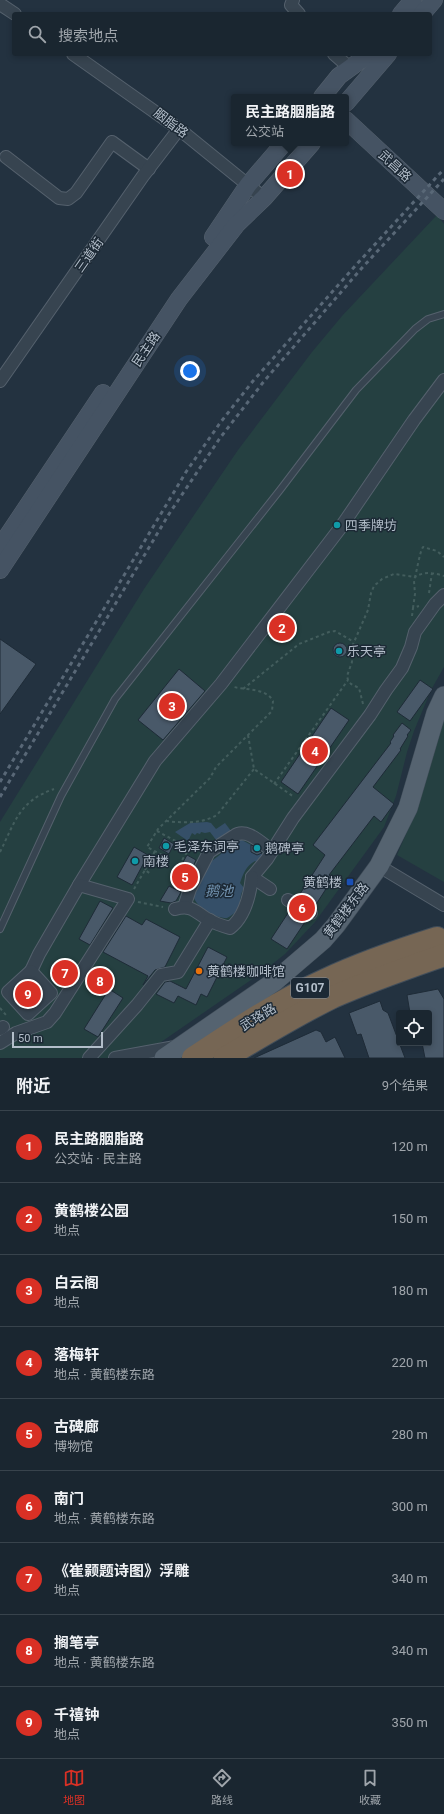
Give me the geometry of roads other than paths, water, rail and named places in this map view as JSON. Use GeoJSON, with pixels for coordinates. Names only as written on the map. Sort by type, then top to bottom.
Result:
{"type":"FeatureCollection","features":[{"type":"Feature","properties":{"kind":"highway","name":"武珞路"},"geometry":{"type":"LineString","coordinates":[[187,1052],[323,980],[380,956],[440,947]]}},
{"type":"Feature","properties":{"kind":"highway","name":"武珞路"},"geometry":{"type":"LineString","coordinates":[[224,1058],[332,998],[381,977],[440,947]]}},
{"type":"Feature","properties":{"kind":"main road"},"geometry":{"type":"LineString","coordinates":[[403,12],[413,0]]}},
{"type":"Feature","properties":{"kind":"main road"},"geometry":{"type":"LineString","coordinates":[[424,12],[434,0]]}},
{"type":"Feature","properties":{"kind":"main road"},"geometry":{"type":"LineString","coordinates":[[324,94],[339,76],[365,56]]}},
{"type":"Feature","properties":{"kind":"main road"},"geometry":{"type":"LineString","coordinates":[[349,100],[386,56]]}},
{"type":"Feature","properties":{"kind":"main road","name":"武昌路"},"geometry":{"type":"LineString","coordinates":[[349,123],[444,212]]}},
{"type":"Feature","properties":{"kind":"main road","name":"民主路"},"geometry":{"type":"LineString","coordinates":[[0,547],[170,293],[228,217],[248,185],[281,146]]}},
{"type":"Feature","properties":{"kind":"main road","name":"民主路"},"geometry":{"type":"LineString","coordinates":[[0,570],[179,299],[237,224],[264,198],[309,146]]}},
{"type":"Feature","properties":{"kind":"main road","name":"黄鹤楼东路"},"geometry":{"type":"LineString","coordinates":[[164,1058],[187,1052],[274,982],[323,940],[336,925],[379,866],[408,808],[436,713],[444,696]]}},
{"type":"Feature","properties":{"kind":"street"},"geometry":{"type":"LineString","coordinates":[[293,0],[291,5],[298,12]]}},
{"type":"Feature","properties":{"kind":"street"},"geometry":{"type":"LineString","coordinates":[[0,4],[12,12]]}},
{"type":"Feature","properties":{"kind":"street","name":"胭脂路"},"geometry":{"type":"LineString","coordinates":[[76,56],[179,129],[264,198]]}},
{"type":"Feature","properties":{"kind":"street"},"geometry":{"type":"LineString","coordinates":[[336,56],[350,68]]}},
{"type":"Feature","properties":{"kind":"street","name":"三道街"},"geometry":{"type":"LineString","coordinates":[[0,381],[149,169],[179,129]]}},
{"type":"Feature","properties":{"kind":"street"},"geometry":{"type":"LineString","coordinates":[[6,156],[59,198],[68,198],[76,193],[112,142],[149,169]]}},
{"type":"Feature","properties":{"kind":"street"},"geometry":{"type":"LineString","coordinates":[[31,971],[51,993],[28,1014],[21,1011],[10,998],[8,992],[31,971],[39,954],[79,885],[155,762],[221,684],[341,527],[414,420],[444,380]]}},
{"type":"Feature","properties":{"kind":"street"},"geometry":{"type":"LineString","coordinates":[[271,850],[246,833],[237,833],[209,852],[179,908],[192,908],[210,920],[230,928],[237,922],[250,893],[252,877],[267,859],[271,850],[370,715],[402,668],[412,647],[415,632],[435,604],[444,595]]}},
{"type":"Feature","properties":{"kind":"street"},"geometry":{"type":"LineString","coordinates":[[379,866],[443,903]]}},
{"type":"Feature","properties":{"kind":"street"},"geometry":{"type":"LineString","coordinates":[[252,877],[270,889]]}},
{"type":"Feature","properties":{"kind":"street"},"geometry":{"type":"LineString","coordinates":[[0,1043],[16,1033],[47,1022],[55,1013],[128,900],[79,885]]}},
{"type":"Feature","properties":{"kind":"street"},"geometry":{"type":"LineString","coordinates":[[288,900],[311,913]]}},
{"type":"Feature","properties":{"kind":"street"},"geometry":{"type":"LineString","coordinates":[[89,1058],[137,1005],[161,975],[178,972],[210,920]]}},
{"type":"Feature","properties":{"kind":"street"},"geometry":{"type":"LineString","coordinates":[[115,1058],[187,1052]]}},
{"type":"Feature","properties":{"kind":"lane"},"geometry":{"type":"LineString","coordinates":[[0,929],[64,790],[115,699],[280,490],[356,390],[415,329],[428,319],[444,314]]}},
{"type":"Feature","properties":{"kind":"water","name":"鹅池"},"geometry":{"type":"Polygon","coordinates":[[[190,823],[211,823],[216,829],[225,823],[237,839],[251,845],[251,852],[257,855],[263,853],[264,856],[259,864],[255,861],[245,870],[240,883],[244,888],[239,908],[227,918],[222,918],[206,911],[198,904],[193,895],[209,863],[221,854],[223,849],[210,832],[201,832],[200,834],[197,833],[195,835],[192,833],[188,841],[175,832],[190,823]]]}},
{"type":"Feature","properties":{"kind":"railway"},"geometry":{"type":"LineString","coordinates":[[0,782],[186,472],[220,423],[253,381],[444,169]]}},
{"type":"Feature","properties":{"kind":"railway"},"geometry":{"type":"LineString","coordinates":[[0,797],[169,514],[220,438],[265,380],[361,269],[444,179]]}},
{"type":"Feature","properties":{"kind":"place","name":"民主路胭脂路"},"geometry":{"type":"Point","coordinates":[290,174]}},
{"type":"Feature","properties":{"kind":"place","name":"四季牌坊"},"geometry":{"type":"Point","coordinates":[337,525]}},
{"type":"Feature","properties":{"kind":"place","name":"黄鹤楼公园"},"geometry":{"type":"Point","coordinates":[282,628]}},
{"type":"Feature","properties":{"kind":"place","name":"乐天亭"},"geometry":{"type":"Point","coordinates":[339,651]}},
{"type":"Feature","properties":{"kind":"place","name":"白云阁"},"geometry":{"type":"Point","coordinates":[172,706]}},
{"type":"Feature","properties":{"kind":"place","name":"落梅轩"},"geometry":{"type":"Point","coordinates":[315,751]}},
{"type":"Feature","properties":{"kind":"place","name":"毛泽东词亭"},"geometry":{"type":"Point","coordinates":[166,846]}},
{"type":"Feature","properties":{"kind":"place","name":"鹅碑亭"},"geometry":{"type":"Point","coordinates":[257,848]}},
{"type":"Feature","properties":{"kind":"place","name":"南楼"},"geometry":{"type":"Point","coordinates":[135,861]}},
{"type":"Feature","properties":{"kind":"place","name":"古碑廊"},"geometry":{"type":"Point","coordinates":[185,877]}},
{"type":"Feature","properties":{"kind":"place","name":"黄鹤楼"},"geometry":{"type":"Point","coordinates":[350,882]}},
{"type":"Feature","properties":{"kind":"place","name":"南门"},"geometry":{"type":"Point","coordinates":[302,908]}},
{"type":"Feature","properties":{"kind":"place","name":"黄鹤楼咖啡馆"},"geometry":{"type":"Point","coordinates":[199,971]}},
{"type":"Feature","properties":{"kind":"place","name":"《崔颢题诗图》浮雕"},"geometry":{"type":"Point","coordinates":[65,973]}},
{"type":"Feature","properties":{"kind":"place","name":"搁笔亭"},"geometry":{"type":"Point","coordinates":[100,981]}},
{"type":"Feature","properties":{"kind":"place","name":"千禧钟"},"geometry":{"type":"Point","coordinates":[28,994]}}]}
